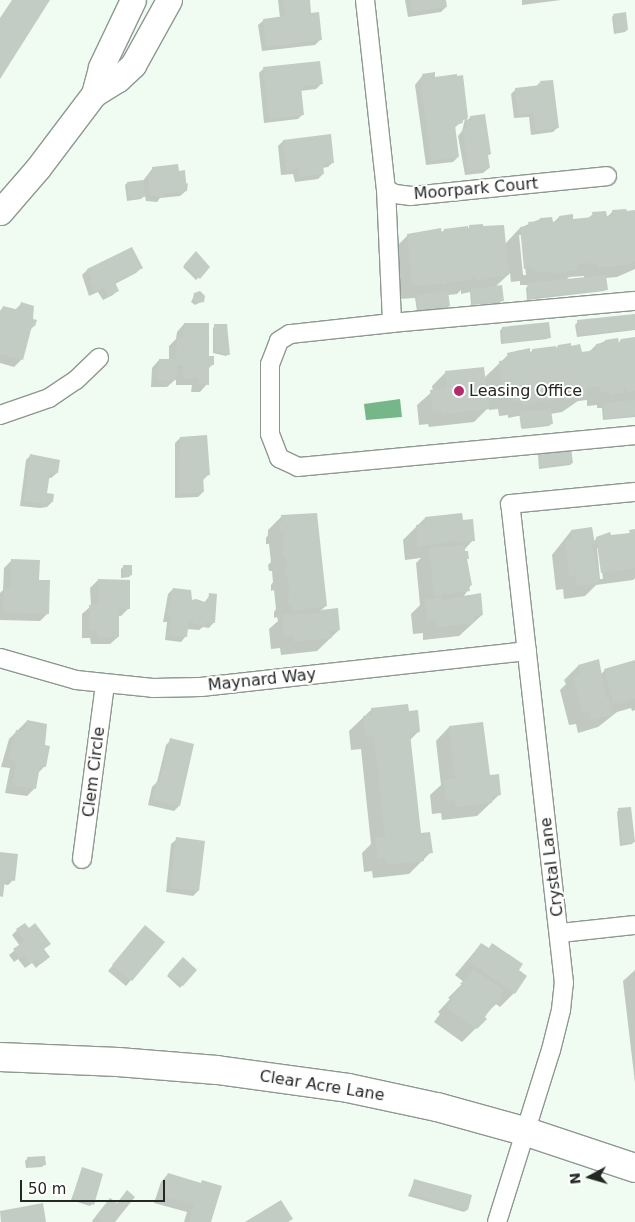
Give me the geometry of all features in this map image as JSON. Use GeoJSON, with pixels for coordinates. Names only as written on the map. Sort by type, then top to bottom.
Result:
{"type":"FeatureCollection","features":[{"type":"Feature","properties":{"kind":"main road"},"geometry":{"type":"LineString","coordinates":[[94,94],[101,67],[133,0]]}},
{"type":"Feature","properties":{"kind":"main road"},"geometry":{"type":"LineString","coordinates":[[0,212],[38,168],[94,94],[118,79],[133,64],[169,0]]}},
{"type":"Feature","properties":{"kind":"main road","name":"Clear Acre Lane"},"geometry":{"type":"LineString","coordinates":[[0,1057],[118,1062],[217,1070],[348,1088],[437,1107],[524,1131],[635,1168]]}},
{"type":"Feature","properties":{"kind":"street"},"geometry":{"type":"LineString","coordinates":[[365,0],[386,189],[392,324]]}},
{"type":"Feature","properties":{"kind":"street","name":"Moorpark Court"},"geometry":{"type":"LineString","coordinates":[[386,189],[395,194],[411,196],[607,176]]}},
{"type":"Feature","properties":{"kind":"street"},"geometry":{"type":"LineString","coordinates":[[635,301],[290,334],[279,341],[270,364],[270,434],[280,458],[298,467],[635,435]]}},
{"type":"Feature","properties":{"kind":"street"},"geometry":{"type":"LineString","coordinates":[[0,415],[49,398],[76,380],[99,358]]}},
{"type":"Feature","properties":{"kind":"street","name":"Crystal Lane"},"geometry":{"type":"LineString","coordinates":[[497,1222],[551,1050],[561,1010],[564,983],[560,933],[510,504],[635,492]]}},
{"type":"Feature","properties":{"kind":"street","name":"Maynard Way"},"geometry":{"type":"LineString","coordinates":[[0,658],[52,674],[105,685],[153,688],[201,687],[527,651]]}},
{"type":"Feature","properties":{"kind":"street","name":"Clem Circle"},"geometry":{"type":"LineString","coordinates":[[82,859],[105,685]]}},
{"type":"Feature","properties":{"kind":"street"},"geometry":{"type":"LineString","coordinates":[[560,933],[635,925]]}},
{"type":"Feature","properties":{"kind":"shaded area"},"geometry":{"type":"Polygon","coordinates":[[[400,399],[402,417],[366,420],[364,404],[400,399]]]}},
{"type":"Feature","properties":{"kind":"building"},"geometry":{"type":"Polygon","coordinates":[[[12,0],[50,0],[0,79],[0,18],[12,0]]]}},
{"type":"Feature","properties":{"kind":"building"},"geometry":{"type":"Polygon","coordinates":[[[283,0],[310,0],[311,13],[319,12],[322,40],[266,47],[263,19],[285,16],[283,0]]]}},
{"type":"Feature","properties":{"kind":"building"},"geometry":{"type":"Polygon","coordinates":[[[411,0],[446,0],[447,7],[412,12],[411,0]]]}},
{"type":"Feature","properties":{"kind":"building"},"geometry":{"type":"Polygon","coordinates":[[[626,12],[628,30],[616,32],[613,14],[626,12]]]}},
{"type":"Feature","properties":{"kind":"building"},"geometry":{"type":"Polygon","coordinates":[[[320,61],[323,84],[301,87],[304,115],[269,119],[263,67],[320,61]]]}},
{"type":"Feature","properties":{"kind":"building"},"geometry":{"type":"Polygon","coordinates":[[[435,72],[435,77],[463,75],[468,118],[462,119],[463,123],[455,125],[459,157],[431,161],[420,79],[423,79],[422,74],[435,72]]]}},
{"type":"Feature","properties":{"kind":"building"},"geometry":{"type":"Polygon","coordinates":[[[553,80],[559,128],[536,131],[534,113],[519,115],[518,113],[515,88],[541,85],[540,81],[553,80]]]}},
{"type":"Feature","properties":{"kind":"building"},"geometry":{"type":"Polygon","coordinates":[[[485,114],[491,154],[488,155],[490,168],[469,171],[463,129],[467,129],[466,121],[471,120],[470,116],[485,114]]]}},
{"type":"Feature","properties":{"kind":"building"},"geometry":{"type":"Polygon","coordinates":[[[331,134],[334,163],[323,164],[324,174],[299,177],[298,169],[286,171],[283,140],[331,134]]]}},
{"type":"Feature","properties":{"kind":"building"},"geometry":{"type":"Polygon","coordinates":[[[178,164],[179,171],[185,170],[186,184],[188,183],[187,191],[163,194],[163,197],[150,196],[148,174],[152,174],[152,167],[178,164]]]}},
{"type":"Feature","properties":{"kind":"building"},"geometry":{"type":"Polygon","coordinates":[[[143,180],[145,197],[129,199],[127,182],[143,180]]]}},
{"type":"Feature","properties":{"kind":"building"},"geometry":{"type":"Polygon","coordinates":[[[626,209],[627,211],[635,210],[635,261],[632,261],[632,264],[598,268],[597,263],[578,264],[578,270],[555,273],[534,271],[533,268],[524,269],[520,227],[529,226],[528,222],[552,217],[553,222],[559,221],[559,216],[573,214],[573,219],[593,217],[592,212],[606,211],[607,216],[613,216],[612,210],[626,209]]]}},
{"type":"Feature","properties":{"kind":"building"},"geometry":{"type":"Polygon","coordinates":[[[483,224],[483,226],[504,225],[509,275],[475,281],[474,276],[472,276],[473,280],[449,282],[447,278],[447,284],[412,285],[407,234],[441,228],[442,233],[444,233],[444,229],[468,226],[468,231],[470,230],[469,225],[483,224]]]}},
{"type":"Feature","properties":{"kind":"building"},"geometry":{"type":"Polygon","coordinates":[[[132,247],[143,268],[115,282],[119,291],[108,296],[104,287],[94,292],[89,281],[92,279],[87,269],[132,247]]]}},
{"type":"Feature","properties":{"kind":"building"},"geometry":{"type":"Polygon","coordinates":[[[196,251],[210,267],[200,279],[184,265],[196,251]]]}},
{"type":"Feature","properties":{"kind":"building"},"geometry":{"type":"Polygon","coordinates":[[[606,275],[608,290],[529,298],[527,283],[606,275]]]}},
{"type":"Feature","properties":{"kind":"building"},"geometry":{"type":"Polygon","coordinates":[[[502,285],[504,301],[472,304],[471,289],[502,285]]]}},
{"type":"Feature","properties":{"kind":"building"},"geometry":{"type":"Polygon","coordinates":[[[200,291],[205,296],[204,302],[197,303],[193,299],[194,293],[200,291]]]}},
{"type":"Feature","properties":{"kind":"building"},"geometry":{"type":"Polygon","coordinates":[[[448,291],[450,306],[419,310],[417,295],[448,291]]]}},
{"type":"Feature","properties":{"kind":"building"},"geometry":{"type":"Polygon","coordinates":[[[21,302],[34,306],[33,319],[37,320],[35,326],[32,326],[23,360],[0,354],[0,316],[3,306],[19,310],[21,302]]]}},
{"type":"Feature","properties":{"kind":"building"},"geometry":{"type":"Polygon","coordinates":[[[635,314],[635,329],[578,335],[577,320],[635,314]]]}},
{"type":"Feature","properties":{"kind":"building"},"geometry":{"type":"Polygon","coordinates":[[[549,322],[551,338],[503,343],[502,327],[549,322]]]}},
{"type":"Feature","properties":{"kind":"building"},"geometry":{"type":"Polygon","coordinates":[[[184,323],[209,323],[209,356],[214,356],[214,365],[209,365],[209,385],[199,384],[199,378],[183,378],[183,365],[177,365],[176,380],[158,380],[159,359],[176,359],[177,337],[183,337],[184,323]]]}},
{"type":"Feature","properties":{"kind":"building"},"geometry":{"type":"Polygon","coordinates":[[[214,324],[227,324],[230,355],[215,351],[214,324]]]}},
{"type":"Feature","properties":{"kind":"building"},"geometry":{"type":"Polygon","coordinates":[[[635,337],[635,391],[627,392],[626,388],[624,393],[610,395],[610,392],[601,393],[600,387],[585,388],[586,395],[577,396],[577,399],[563,401],[562,395],[561,399],[538,402],[535,398],[536,403],[522,405],[521,401],[513,402],[512,396],[503,397],[499,361],[508,360],[507,353],[530,348],[530,353],[533,353],[532,349],[556,346],[556,351],[558,345],[571,343],[571,346],[580,344],[582,352],[596,350],[596,344],[605,343],[605,340],[618,338],[619,343],[621,339],[635,337]]]}},
{"type":"Feature","properties":{"kind":"building","name":"Leasing Office"},"geometry":{"type":"Polygon","coordinates":[[[484,367],[489,409],[442,414],[442,411],[433,412],[430,390],[447,388],[445,371],[484,367]]]}},
{"type":"Feature","properties":{"kind":"building"},"geometry":{"type":"Polygon","coordinates":[[[635,400],[635,415],[605,419],[603,403],[635,400]]]}},
{"type":"Feature","properties":{"kind":"building"},"geometry":{"type":"Polygon","coordinates":[[[551,409],[553,424],[521,428],[519,412],[551,409]]]}},
{"type":"Feature","properties":{"kind":"building"},"geometry":{"type":"Polygon","coordinates":[[[207,435],[210,475],[203,476],[204,492],[179,494],[180,437],[207,435]]]}},
{"type":"Feature","properties":{"kind":"building"},"geometry":{"type":"Polygon","coordinates":[[[571,448],[573,463],[541,467],[539,451],[571,448]]]}},
{"type":"Feature","properties":{"kind":"building"},"geometry":{"type":"Polygon","coordinates":[[[30,454],[60,460],[58,473],[50,473],[47,493],[54,494],[53,502],[46,501],[46,504],[24,501],[30,454]]]}},
{"type":"Feature","properties":{"kind":"building"},"geometry":{"type":"Polygon","coordinates":[[[317,513],[327,606],[291,611],[291,604],[288,605],[287,597],[289,596],[288,577],[285,578],[284,570],[287,569],[286,557],[283,558],[282,550],[285,549],[283,531],[280,531],[279,523],[282,522],[281,515],[317,513]]]}},
{"type":"Feature","properties":{"kind":"building"},"geometry":{"type":"Polygon","coordinates":[[[462,513],[463,520],[473,519],[475,541],[458,543],[457,540],[418,547],[416,525],[425,524],[425,517],[462,513]]]}},
{"type":"Feature","properties":{"kind":"building"},"geometry":{"type":"Polygon","coordinates":[[[592,527],[595,544],[592,544],[600,583],[577,586],[576,576],[569,577],[565,540],[572,539],[571,530],[592,527]]]}},
{"type":"Feature","properties":{"kind":"building"},"geometry":{"type":"Polygon","coordinates":[[[635,529],[635,568],[601,573],[596,537],[610,532],[611,535],[630,533],[629,530],[635,529]]]}},
{"type":"Feature","properties":{"kind":"building"},"geometry":{"type":"Polygon","coordinates":[[[465,545],[465,551],[468,551],[469,559],[467,559],[472,585],[469,586],[470,591],[434,596],[429,548],[465,545]]]}},
{"type":"Feature","properties":{"kind":"building"},"geometry":{"type":"Polygon","coordinates":[[[11,559],[40,560],[39,580],[50,580],[49,614],[3,612],[4,588],[10,588],[11,559]]]}},
{"type":"Feature","properties":{"kind":"building"},"geometry":{"type":"Polygon","coordinates":[[[123,565],[132,565],[132,575],[123,576],[123,565]]]}},
{"type":"Feature","properties":{"kind":"building"},"geometry":{"type":"Polygon","coordinates":[[[98,579],[130,580],[130,609],[119,609],[119,637],[98,637],[97,630],[90,631],[89,605],[98,604],[98,579]]]}},
{"type":"Feature","properties":{"kind":"building"},"geometry":{"type":"Polygon","coordinates":[[[173,588],[191,590],[192,600],[196,599],[208,603],[209,593],[217,594],[215,623],[206,622],[206,626],[193,624],[193,620],[189,620],[187,637],[169,635],[171,618],[167,617],[173,588]]]}},
{"type":"Feature","properties":{"kind":"building"},"geometry":{"type":"Polygon","coordinates":[[[481,593],[483,615],[474,616],[474,623],[437,627],[436,620],[427,621],[425,599],[442,597],[442,600],[481,593]]]}},
{"type":"Feature","properties":{"kind":"building"},"geometry":{"type":"Polygon","coordinates":[[[338,608],[340,630],[330,631],[332,638],[294,642],[294,635],[284,636],[282,614],[321,613],[321,610],[338,608]]]}},
{"type":"Feature","properties":{"kind":"building"},"geometry":{"type":"Polygon","coordinates":[[[599,659],[606,698],[609,697],[613,714],[591,720],[589,711],[583,712],[573,676],[580,674],[578,665],[599,659]]]}},
{"type":"Feature","properties":{"kind":"building"},"geometry":{"type":"Polygon","coordinates":[[[635,660],[635,698],[620,705],[619,702],[613,704],[604,669],[635,660]]]}},
{"type":"Feature","properties":{"kind":"building"},"geometry":{"type":"Polygon","coordinates":[[[408,704],[409,711],[418,710],[420,732],[410,733],[421,833],[430,832],[433,853],[423,854],[424,861],[387,865],[386,858],[378,859],[375,838],[385,837],[374,736],[365,737],[363,716],[372,715],[371,708],[408,704]]]}},
{"type":"Feature","properties":{"kind":"building"},"geometry":{"type":"Polygon","coordinates":[[[27,720],[47,724],[45,745],[50,746],[46,767],[40,766],[36,789],[12,785],[17,761],[8,759],[16,730],[25,731],[27,720]]]}},
{"type":"Feature","properties":{"kind":"building"},"geometry":{"type":"Polygon","coordinates":[[[483,722],[490,775],[499,774],[501,795],[492,796],[492,803],[456,807],[454,800],[446,801],[444,780],[455,778],[449,726],[483,722]]]}},
{"type":"Feature","properties":{"kind":"building"},"geometry":{"type":"Polygon","coordinates":[[[170,738],[194,744],[180,806],[152,800],[157,781],[160,781],[170,738]]]}},
{"type":"Feature","properties":{"kind":"building"},"geometry":{"type":"Polygon","coordinates":[[[631,807],[635,842],[622,844],[618,808],[631,807]]]}},
{"type":"Feature","properties":{"kind":"building"},"geometry":{"type":"Polygon","coordinates":[[[176,837],[205,841],[199,891],[170,888],[176,837]]]}},
{"type":"Feature","properties":{"kind":"building"},"geometry":{"type":"Polygon","coordinates":[[[0,852],[18,854],[15,881],[5,879],[3,897],[0,896],[0,852]]]}},
{"type":"Feature","properties":{"kind":"building"},"geometry":{"type":"Polygon","coordinates":[[[25,923],[29,928],[35,923],[51,944],[44,949],[50,957],[41,964],[38,958],[30,964],[24,955],[20,958],[13,949],[25,941],[16,929],[25,923]]]}},
{"type":"Feature","properties":{"kind":"building"},"geometry":{"type":"Polygon","coordinates":[[[145,925],[165,942],[132,981],[112,965],[145,925]]]}},
{"type":"Feature","properties":{"kind":"building"},"geometry":{"type":"Polygon","coordinates":[[[481,943],[489,948],[492,943],[523,964],[519,970],[527,976],[515,994],[468,961],[481,943]]]}},
{"type":"Feature","properties":{"kind":"building"},"geometry":{"type":"Polygon","coordinates":[[[183,957],[197,970],[183,986],[168,974],[183,957]]]}},
{"type":"Feature","properties":{"kind":"building"},"geometry":{"type":"Polygon","coordinates":[[[474,969],[504,990],[500,995],[503,996],[498,1003],[496,1001],[485,1017],[487,1019],[477,1029],[447,1008],[453,1000],[451,997],[463,985],[460,984],[474,969]]]}},
{"type":"Feature","properties":{"kind":"building"},"geometry":{"type":"Polygon","coordinates":[[[45,1156],[46,1165],[28,1167],[27,1157],[45,1156]]]}},
{"type":"Feature","properties":{"kind":"building"},"geometry":{"type":"Polygon","coordinates":[[[82,1167],[103,1174],[94,1205],[72,1198],[82,1167]]]}},
{"type":"Feature","properties":{"kind":"building"},"geometry":{"type":"Polygon","coordinates":[[[168,1173],[201,1183],[202,1180],[222,1186],[211,1222],[189,1222],[194,1205],[161,1195],[168,1173]]]}},
{"type":"Feature","properties":{"kind":"building"},"geometry":{"type":"Polygon","coordinates":[[[414,1179],[472,1195],[468,1210],[410,1194],[414,1179]]]}},
{"type":"Feature","properties":{"kind":"building"},"geometry":{"type":"Polygon","coordinates":[[[127,1190],[135,1197],[115,1222],[100,1222],[102,1220],[96,1216],[110,1198],[117,1203],[127,1190]]]}},
{"type":"Feature","properties":{"kind":"building"},"geometry":{"type":"Polygon","coordinates":[[[281,1200],[293,1219],[288,1222],[245,1222],[281,1200]]]}},
{"type":"Feature","properties":{"kind":"building"},"geometry":{"type":"Polygon","coordinates":[[[43,1203],[46,1222],[1,1222],[0,1211],[43,1203]]]}},
{"type":"Feature","properties":{"kind":"place","name":"Leasing Office"},"geometry":{"type":"Point","coordinates":[459,391]}}]}
